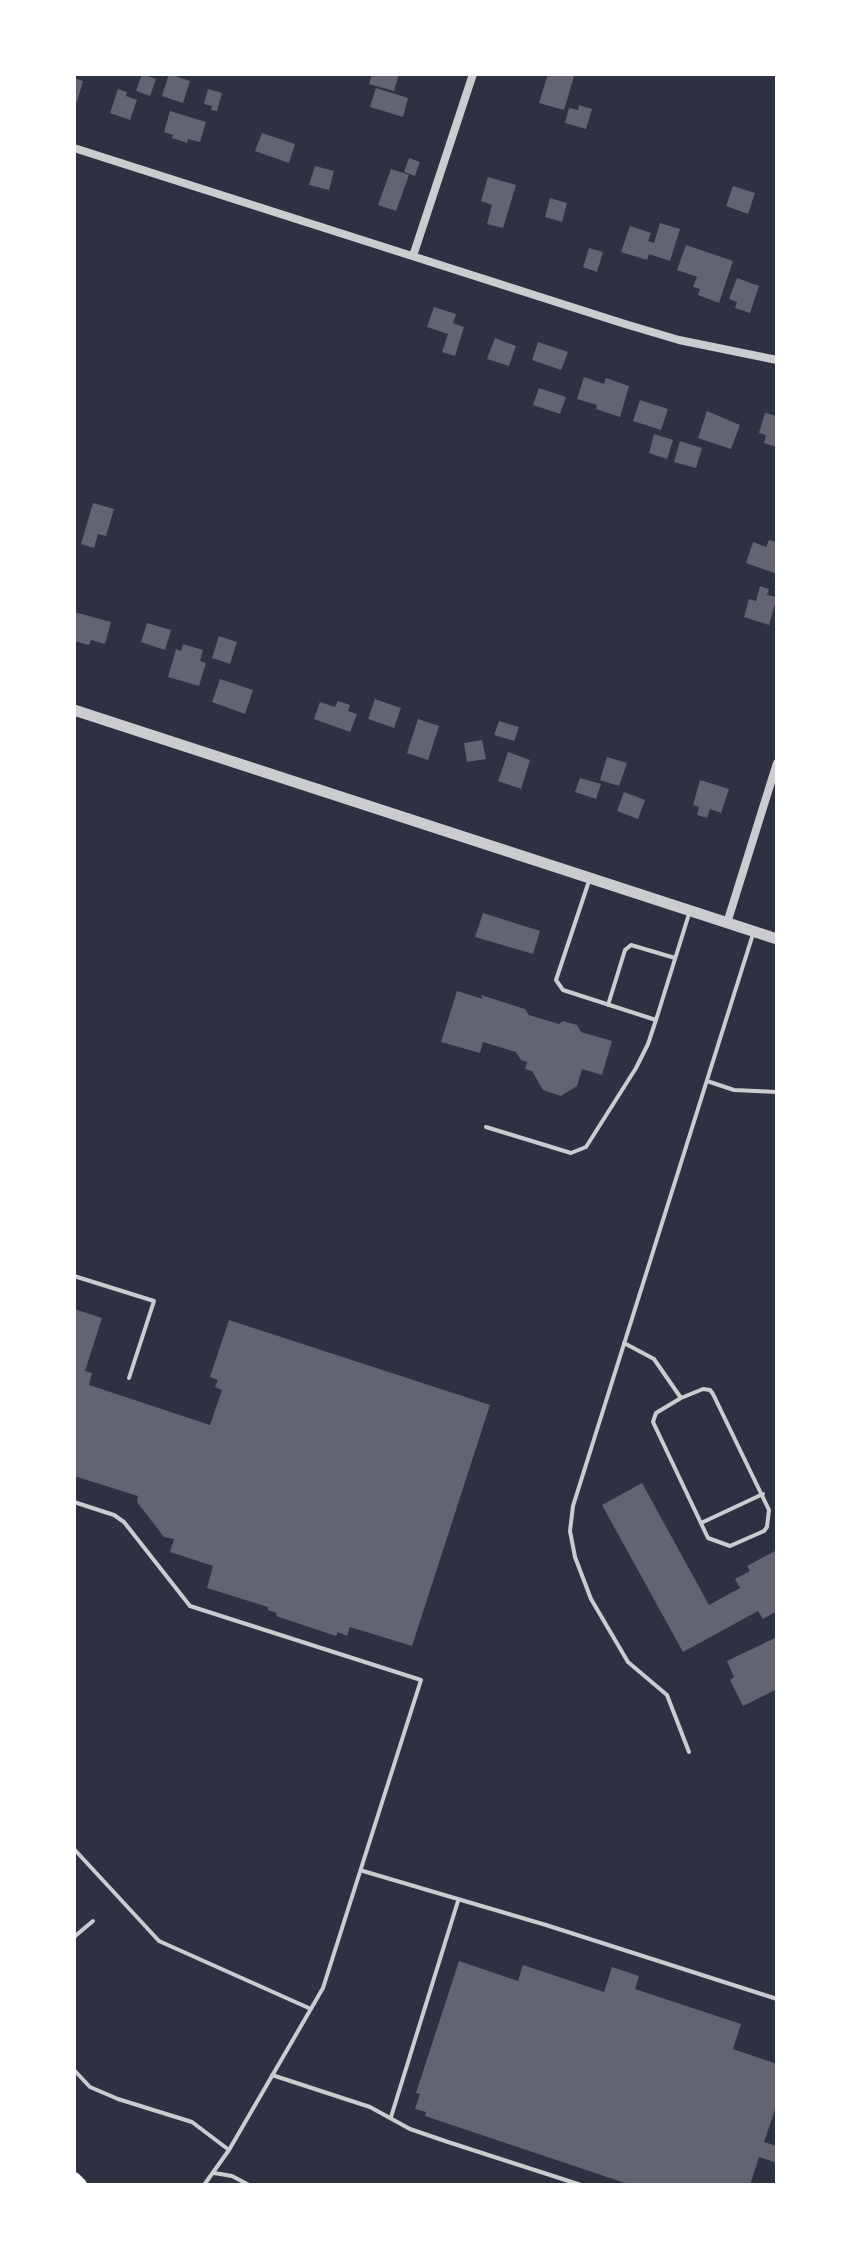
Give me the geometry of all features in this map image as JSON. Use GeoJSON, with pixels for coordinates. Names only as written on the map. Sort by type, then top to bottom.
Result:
{"type":"FeatureCollection","features":[{"type":"Feature","properties":{"kind":"highway"},"geometry":{"type":"LineString","coordinates":[[74,2179],[80,2185]]}},
{"type":"Feature","properties":{"kind":"street"},"geometry":{"type":"LineString","coordinates":[[413,256],[473,74]]}},
{"type":"Feature","properties":{"kind":"street"},"geometry":{"type":"LineString","coordinates":[[74,148],[679,340],[777,360]]}},
{"type":"Feature","properties":{"kind":"street"},"geometry":{"type":"LineString","coordinates":[[74,710],[777,939]]}},
{"type":"Feature","properties":{"kind":"street"},"geometry":{"type":"LineString","coordinates":[[727,923],[777,763]]}},
{"type":"Feature","properties":{"kind":"lane"},"geometry":{"type":"LineString","coordinates":[[590,879],[556,980],[563,990],[656,1020]]}},
{"type":"Feature","properties":{"kind":"lane"},"geometry":{"type":"LineString","coordinates":[[486,1127],[571,1153],[586,1147],[648,1044],[690,911]]}},
{"type":"Feature","properties":{"kind":"lane"},"geometry":{"type":"LineString","coordinates":[[689,1752],[667,1695],[628,1662],[591,1599],[575,1557],[570,1531],[573,1506],[754,932]]}},
{"type":"Feature","properties":{"kind":"lane"},"geometry":{"type":"LineString","coordinates":[[608,1005],[625,950],[631,945],[675,958]]}},
{"type":"Feature","properties":{"kind":"lane"},"geometry":{"type":"LineString","coordinates":[[707,1081],[734,1090],[777,1092]]}},
{"type":"Feature","properties":{"kind":"lane"},"geometry":{"type":"LineString","coordinates":[[74,1276],[154,1301],[129,1378]]}},
{"type":"Feature","properties":{"kind":"lane"},"geometry":{"type":"LineString","coordinates":[[624,1343],[654,1359],[681,1398]]}},
{"type":"Feature","properties":{"kind":"lane"},"geometry":{"type":"LineString","coordinates":[[703,1389],[710,1390],[763,1494],[769,1510],[767,1527],[730,1546],[708,1538],[653,1422],[656,1413],[681,1398],[703,1389]]}},
{"type":"Feature","properties":{"kind":"lane"},"geometry":{"type":"LineString","coordinates":[[701,1523],[763,1494]]}},
{"type":"Feature","properties":{"kind":"lane"},"geometry":{"type":"LineString","coordinates":[[74,1502],[114,1515],[124,1522],[190,1606],[421,1680],[323,1988],[229,2150],[204,2185]]}},
{"type":"Feature","properties":{"kind":"lane"},"geometry":{"type":"LineString","coordinates":[[74,1849],[159,1941],[311,2009]]}},
{"type":"Feature","properties":{"kind":"lane"},"geometry":{"type":"LineString","coordinates":[[362,1871],[546,1925],[777,1999]]}},
{"type":"Feature","properties":{"kind":"lane"},"geometry":{"type":"LineString","coordinates":[[391,2117],[458,1901]]}},
{"type":"Feature","properties":{"kind":"lane"},"geometry":{"type":"LineString","coordinates":[[74,1937],[93,1921]]}},
{"type":"Feature","properties":{"kind":"lane"},"geometry":{"type":"LineString","coordinates":[[74,2070],[90,2087],[192,2122],[229,2150]]}},
{"type":"Feature","properties":{"kind":"lane"},"geometry":{"type":"LineString","coordinates":[[272,2075],[370,2107],[410,2129],[581,2185]]}},
{"type":"Feature","properties":{"kind":"lane"},"geometry":{"type":"LineString","coordinates":[[214,2173],[232,2176],[249,2185]]}},
{"type":"Feature","properties":{"kind":"building"},"geometry":{"type":"Polygon","coordinates":[[[142,74],[156,79],[150,96],[136,91],[142,74]]]}},
{"type":"Feature","properties":{"kind":"building"},"geometry":{"type":"Polygon","coordinates":[[[169,74],[190,81],[183,103],[162,96],[169,74]]]}},
{"type":"Feature","properties":{"kind":"building"},"geometry":{"type":"Polygon","coordinates":[[[372,74],[399,74],[394,91],[369,84],[372,74]]]}},
{"type":"Feature","properties":{"kind":"building"},"geometry":{"type":"Polygon","coordinates":[[[548,74],[574,76],[564,110],[539,103],[548,74]]]}},
{"type":"Feature","properties":{"kind":"building"},"geometry":{"type":"Polygon","coordinates":[[[74,78],[83,81],[77,102],[74,101],[74,78]]]}},
{"type":"Feature","properties":{"kind":"building"},"geometry":{"type":"Polygon","coordinates":[[[376,88],[408,98],[403,117],[370,107],[376,88]]]}},
{"type":"Feature","properties":{"kind":"building"},"geometry":{"type":"Polygon","coordinates":[[[118,89],[137,100],[130,120],[110,113],[118,89]]]}},
{"type":"Feature","properties":{"kind":"building"},"geometry":{"type":"Polygon","coordinates":[[[208,89],[222,93],[217,111],[204,104],[208,89]]]}},
{"type":"Feature","properties":{"kind":"building"},"geometry":{"type":"Polygon","coordinates":[[[579,105],[592,109],[586,129],[565,123],[569,108],[578,110],[579,105]]]}},
{"type":"Feature","properties":{"kind":"building"},"geometry":{"type":"Polygon","coordinates":[[[170,111],[206,122],[200,142],[188,139],[187,143],[164,132],[170,111]]]}},
{"type":"Feature","properties":{"kind":"building"},"geometry":{"type":"Polygon","coordinates":[[[262,133],[295,144],[289,163],[255,151],[262,133]]]}},
{"type":"Feature","properties":{"kind":"building"},"geometry":{"type":"Polygon","coordinates":[[[409,158],[420,162],[415,176],[404,172],[409,158]]]}},
{"type":"Feature","properties":{"kind":"building"},"geometry":{"type":"Polygon","coordinates":[[[315,166],[334,171],[329,190],[309,185],[315,166]]]}},
{"type":"Feature","properties":{"kind":"building"},"geometry":{"type":"Polygon","coordinates":[[[391,169],[409,175],[396,211],[378,205],[391,169]]]}},
{"type":"Feature","properties":{"kind":"building"},"geometry":{"type":"Polygon","coordinates":[[[488,177],[516,185],[503,228],[487,224],[492,205],[481,201],[488,177]]]}},
{"type":"Feature","properties":{"kind":"building"},"geometry":{"type":"Polygon","coordinates":[[[733,186],[755,193],[748,214],[726,206],[733,186]]]}},
{"type":"Feature","properties":{"kind":"building"},"geometry":{"type":"Polygon","coordinates":[[[550,198],[567,203],[562,222],[545,217],[550,198]]]}},
{"type":"Feature","properties":{"kind":"building"},"geometry":{"type":"Polygon","coordinates":[[[660,223],[680,229],[670,261],[649,254],[647,260],[621,252],[630,226],[651,233],[648,241],[654,243],[660,223]]]}},
{"type":"Feature","properties":{"kind":"building"},"geometry":{"type":"Polygon","coordinates":[[[686,245],[733,261],[719,303],[698,295],[700,289],[693,287],[697,277],[677,270],[686,245]]]}},
{"type":"Feature","properties":{"kind":"building"},"geometry":{"type":"Polygon","coordinates":[[[589,248],[603,252],[597,272],[583,267],[589,248]]]}},
{"type":"Feature","properties":{"kind":"building"},"geometry":{"type":"Polygon","coordinates":[[[737,278],[759,286],[750,313],[735,308],[737,302],[729,299],[737,278]]]}},
{"type":"Feature","properties":{"kind":"building"},"geometry":{"type":"Polygon","coordinates":[[[434,307],[456,314],[453,323],[464,327],[455,356],[442,352],[448,334],[427,327],[434,307]]]}},
{"type":"Feature","properties":{"kind":"building"},"geometry":{"type":"Polygon","coordinates":[[[495,338],[516,346],[509,366],[487,359],[495,338]]]}},
{"type":"Feature","properties":{"kind":"building"},"geometry":{"type":"Polygon","coordinates":[[[538,342],[568,352],[561,370],[532,360],[538,342]]]}},
{"type":"Feature","properties":{"kind":"building"},"geometry":{"type":"Polygon","coordinates":[[[584,377],[604,384],[606,378],[629,386],[620,417],[577,399],[584,377]]]}},
{"type":"Feature","properties":{"kind":"building"},"geometry":{"type":"Polygon","coordinates":[[[539,388],[566,397],[560,414],[533,405],[539,388]]]}},
{"type":"Feature","properties":{"kind":"building"},"geometry":{"type":"Polygon","coordinates":[[[640,400],[668,409],[661,430],[633,421],[640,400]]]}},
{"type":"Feature","properties":{"kind":"building"},"geometry":{"type":"Polygon","coordinates":[[[707,411],[740,425],[731,449],[698,438],[707,411]]]}},
{"type":"Feature","properties":{"kind":"building"},"geometry":{"type":"Polygon","coordinates":[[[765,413],[777,416],[777,447],[764,443],[766,435],[759,433],[765,413]]]}},
{"type":"Feature","properties":{"kind":"building"},"geometry":{"type":"Polygon","coordinates":[[[654,434],[673,440],[667,459],[649,453],[654,434]]]}},
{"type":"Feature","properties":{"kind":"building"},"geometry":{"type":"Polygon","coordinates":[[[680,441],[702,448],[696,468],[674,462],[680,441]]]}},
{"type":"Feature","properties":{"kind":"building"},"geometry":{"type":"Polygon","coordinates":[[[93,503],[114,509],[106,536],[98,534],[94,548],[81,544],[93,503]]]}},
{"type":"Feature","properties":{"kind":"building"},"geometry":{"type":"Polygon","coordinates":[[[769,540],[777,542],[777,574],[746,563],[753,542],[766,547],[769,540]]]}},
{"type":"Feature","properties":{"kind":"building"},"geometry":{"type":"Polygon","coordinates":[[[760,586],[769,589],[767,595],[777,597],[769,625],[744,617],[749,599],[756,601],[760,586]]]}},
{"type":"Feature","properties":{"kind":"building"},"geometry":{"type":"Polygon","coordinates":[[[74,612],[111,622],[105,644],[91,640],[89,645],[74,641],[74,612]]]}},
{"type":"Feature","properties":{"kind":"building"},"geometry":{"type":"Polygon","coordinates":[[[147,623],[171,630],[165,650],[141,642],[147,623]]]}},
{"type":"Feature","properties":{"kind":"building"},"geometry":{"type":"Polygon","coordinates":[[[219,636],[237,642],[230,664],[212,658],[219,636]]]}},
{"type":"Feature","properties":{"kind":"building"},"geometry":{"type":"Polygon","coordinates":[[[183,644],[203,650],[200,661],[206,663],[199,686],[168,677],[176,649],[181,651],[183,644]]]}},
{"type":"Feature","properties":{"kind":"building"},"geometry":{"type":"Polygon","coordinates":[[[220,679],[253,690],[245,714],[212,702],[220,679]]]}},
{"type":"Feature","properties":{"kind":"building"},"geometry":{"type":"Polygon","coordinates":[[[375,699],[401,708],[394,728],[368,719],[375,699]]]}},
{"type":"Feature","properties":{"kind":"building"},"geometry":{"type":"Polygon","coordinates":[[[338,701],[350,705],[348,711],[357,714],[350,732],[314,719],[320,702],[335,707],[338,701]]]}},
{"type":"Feature","properties":{"kind":"building"},"geometry":{"type":"Polygon","coordinates":[[[418,719],[439,726],[428,760],[407,753],[418,719]]]}},
{"type":"Feature","properties":{"kind":"building"},"geometry":{"type":"Polygon","coordinates":[[[499,721],[519,727],[514,741],[494,735],[499,721]]]}},
{"type":"Feature","properties":{"kind":"building"},"geometry":{"type":"Polygon","coordinates":[[[482,740],[486,759],[467,762],[464,743],[482,740]]]}},
{"type":"Feature","properties":{"kind":"building"},"geometry":{"type":"Polygon","coordinates":[[[508,752],[530,760],[521,789],[498,781],[508,752]]]}},
{"type":"Feature","properties":{"kind":"building"},"geometry":{"type":"Polygon","coordinates":[[[607,757],[627,763],[619,786],[600,780],[607,757]]]}},
{"type":"Feature","properties":{"kind":"building"},"geometry":{"type":"Polygon","coordinates":[[[580,778],[601,784],[596,799],[575,792],[580,778]]]}},
{"type":"Feature","properties":{"kind":"building"},"geometry":{"type":"Polygon","coordinates":[[[700,780],[729,789],[721,813],[710,809],[707,818],[697,815],[699,807],[693,805],[700,780]]]}},
{"type":"Feature","properties":{"kind":"building"},"geometry":{"type":"Polygon","coordinates":[[[624,792],[645,800],[638,819],[617,811],[624,792]]]}},
{"type":"Feature","properties":{"kind":"building"},"geometry":{"type":"Polygon","coordinates":[[[483,913],[540,931],[533,954],[475,937],[483,913]]]}},
{"type":"Feature","properties":{"kind":"building"},"geometry":{"type":"Polygon","coordinates":[[[457,991],[525,1009],[529,1015],[559,1024],[563,1021],[577,1025],[581,1032],[612,1041],[602,1075],[582,1069],[577,1086],[561,1096],[543,1090],[532,1071],[525,1069],[527,1062],[521,1060],[516,1052],[483,1042],[480,1053],[441,1042],[457,991]]]}},
{"type":"Feature","properties":{"kind":"building"},"geometry":{"type":"Polygon","coordinates":[[[74,1309],[102,1318],[85,1371],[92,1373],[89,1385],[210,1425],[222,1390],[215,1387],[218,1380],[210,1377],[229,1320],[490,1405],[412,1646],[350,1627],[347,1636],[338,1632],[336,1636],[276,1616],[277,1613],[268,1610],[268,1607],[207,1588],[213,1566],[170,1552],[174,1539],[164,1537],[137,1502],[138,1496],[74,1476],[74,1309]]]}},
{"type":"Feature","properties":{"kind":"building"},"geometry":{"type":"Polygon","coordinates":[[[642,1483],[709,1605],[740,1588],[735,1579],[750,1571],[747,1566],[777,1550],[777,1611],[763,1619],[758,1611],[683,1652],[602,1505],[642,1483]]]}},
{"type":"Feature","properties":{"kind":"building"},"geometry":{"type":"Polygon","coordinates":[[[777,1637],[777,1689],[743,1706],[730,1680],[734,1677],[727,1661],[777,1637]]]}},
{"type":"Feature","properties":{"kind":"building"},"geometry":{"type":"Polygon","coordinates":[[[459,1961],[518,1981],[523,1965],[604,1992],[612,1967],[639,1976],[635,1989],[741,2024],[733,2049],[777,2064],[777,2104],[764,2142],[777,2146],[777,2163],[759,2157],[750,2185],[631,2185],[425,2116],[426,2112],[415,2109],[420,2094],[416,2093],[459,1961]]]}}]}
